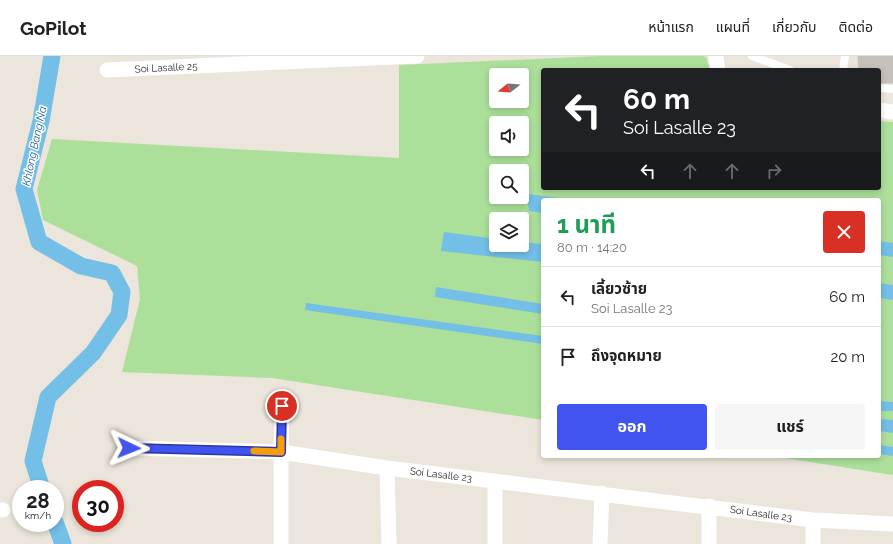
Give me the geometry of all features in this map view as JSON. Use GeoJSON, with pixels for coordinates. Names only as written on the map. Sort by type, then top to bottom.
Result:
{"type":"FeatureCollection","features":[{"type":"Feature","properties":{"kind":"street","name":"Soi Lasalle 25"},"geometry":{"type":"LineString","coordinates":[[108,70],[417,56]]}},
{"type":"Feature","properties":{"kind":"street"},"geometry":{"type":"LineString","coordinates":[[716,56],[718,68]]}},
{"type":"Feature","properties":{"kind":"street"},"geometry":{"type":"LineString","coordinates":[[881,110],[893,112]]}},
{"type":"Feature","properties":{"kind":"street"},"geometry":{"type":"LineString","coordinates":[[281,544],[282,406]]}},
{"type":"Feature","properties":{"kind":"street","name":"Soi Lasalle 23"},"geometry":{"type":"LineString","coordinates":[[129,448],[281,452],[388,468],[709,506],[813,520],[893,524]]}},
{"type":"Feature","properties":{"kind":"street"},"geometry":{"type":"LineString","coordinates":[[388,468],[389,544]]}},
{"type":"Feature","properties":{"kind":"street"},"geometry":{"type":"LineString","coordinates":[[495,544],[496,481]]}},
{"type":"Feature","properties":{"kind":"street"},"geometry":{"type":"LineString","coordinates":[[600,544],[602,493]]}},
{"type":"Feature","properties":{"kind":"street"},"geometry":{"type":"LineString","coordinates":[[709,506],[709,544]]}},
{"type":"Feature","properties":{"kind":"street"},"geometry":{"type":"LineString","coordinates":[[813,520],[813,544]]}},
{"type":"Feature","properties":{"kind":"lane"},"geometry":{"type":"LineString","coordinates":[[752,56],[785,68]]}},
{"type":"Feature","properties":{"kind":"lane"},"geometry":{"type":"LineString","coordinates":[[843,68],[845,56]]}},
{"type":"Feature","properties":{"kind":"lane"},"geometry":{"type":"LineString","coordinates":[[881,88],[893,89]]}},
{"type":"Feature","properties":{"kind":"green space"},"geometry":{"type":"Polygon","coordinates":[[[601,56],[703,56],[706,57],[709,68],[541,68],[541,190],[881,190],[881,121],[893,122],[893,475],[785,458],[881,458],[881,198],[541,198],[541,420],[272,378],[122,372],[140,299],[137,266],[43,220],[37,190],[52,139],[399,158],[399,65],[601,56]]]}},
{"type":"Feature","properties":{"kind":"water"},"geometry":{"type":"Polygon","coordinates":[[[529,194],[558,198],[541,198],[541,213],[529,211],[529,194]]]}},
{"type":"Feature","properties":{"kind":"water"},"geometry":{"type":"Polygon","coordinates":[[[444,232],[489,238],[489,252],[529,252],[529,243],[541,244],[541,262],[441,251],[444,232]]]}},
{"type":"Feature","properties":{"kind":"water"},"geometry":{"type":"Polygon","coordinates":[[[881,241],[893,243],[893,257],[881,255],[881,241]]]}},
{"type":"Feature","properties":{"kind":"water"},"geometry":{"type":"Polygon","coordinates":[[[881,283],[893,285],[893,300],[881,298],[881,283]]]}},
{"type":"Feature","properties":{"kind":"water"},"geometry":{"type":"Polygon","coordinates":[[[436,287],[541,304],[541,314],[435,297],[436,287]]]}},
{"type":"Feature","properties":{"kind":"water"},"geometry":{"type":"Polygon","coordinates":[[[306,303],[541,336],[541,344],[305,310],[306,303]]]}},
{"type":"Feature","properties":{"kind":"water"},"geometry":{"type":"Polygon","coordinates":[[[881,401],[893,402],[893,411],[881,411],[881,401]]]}},
{"type":"Feature","properties":{"kind":"water"},"geometry":{"type":"Polygon","coordinates":[[[881,419],[893,420],[893,433],[881,431],[881,419]]]}},
{"type":"Feature","properties":{"kind":"water"},"geometry":{"type":"Polygon","coordinates":[[[881,445],[893,447],[893,456],[881,454],[881,445]]]}},
{"type":"Feature","properties":{"kind":"building"},"geometry":{"type":"Polygon","coordinates":[[[858,56],[893,56],[893,83],[881,83],[881,68],[859,68],[858,56]]]}},
{"type":"Feature","properties":{"kind":"waterway","name":"Khlong Bang Na"},"geometry":{"type":"LineString","coordinates":[[39,480],[33,461],[48,397],[93,353],[119,315],[122,292],[112,273],[81,266],[39,242],[24,189],[41,121],[52,56]]}},
{"type":"Feature","properties":{"kind":"waterway","name":"Khlong Bang Na"},"geometry":{"type":"LineString","coordinates":[[59,532],[63,544]]}},
{"type":"Feature","properties":{"kind":"slow traffic"},"geometry":{"type":"LineString","coordinates":[[254,451],[281,452],[281,439]]}},
{"type":"Feature","properties":{"kind":"route"},"geometry":{"type":"LineString","coordinates":[[129,448],[281,452],[282,406]]}}]}
